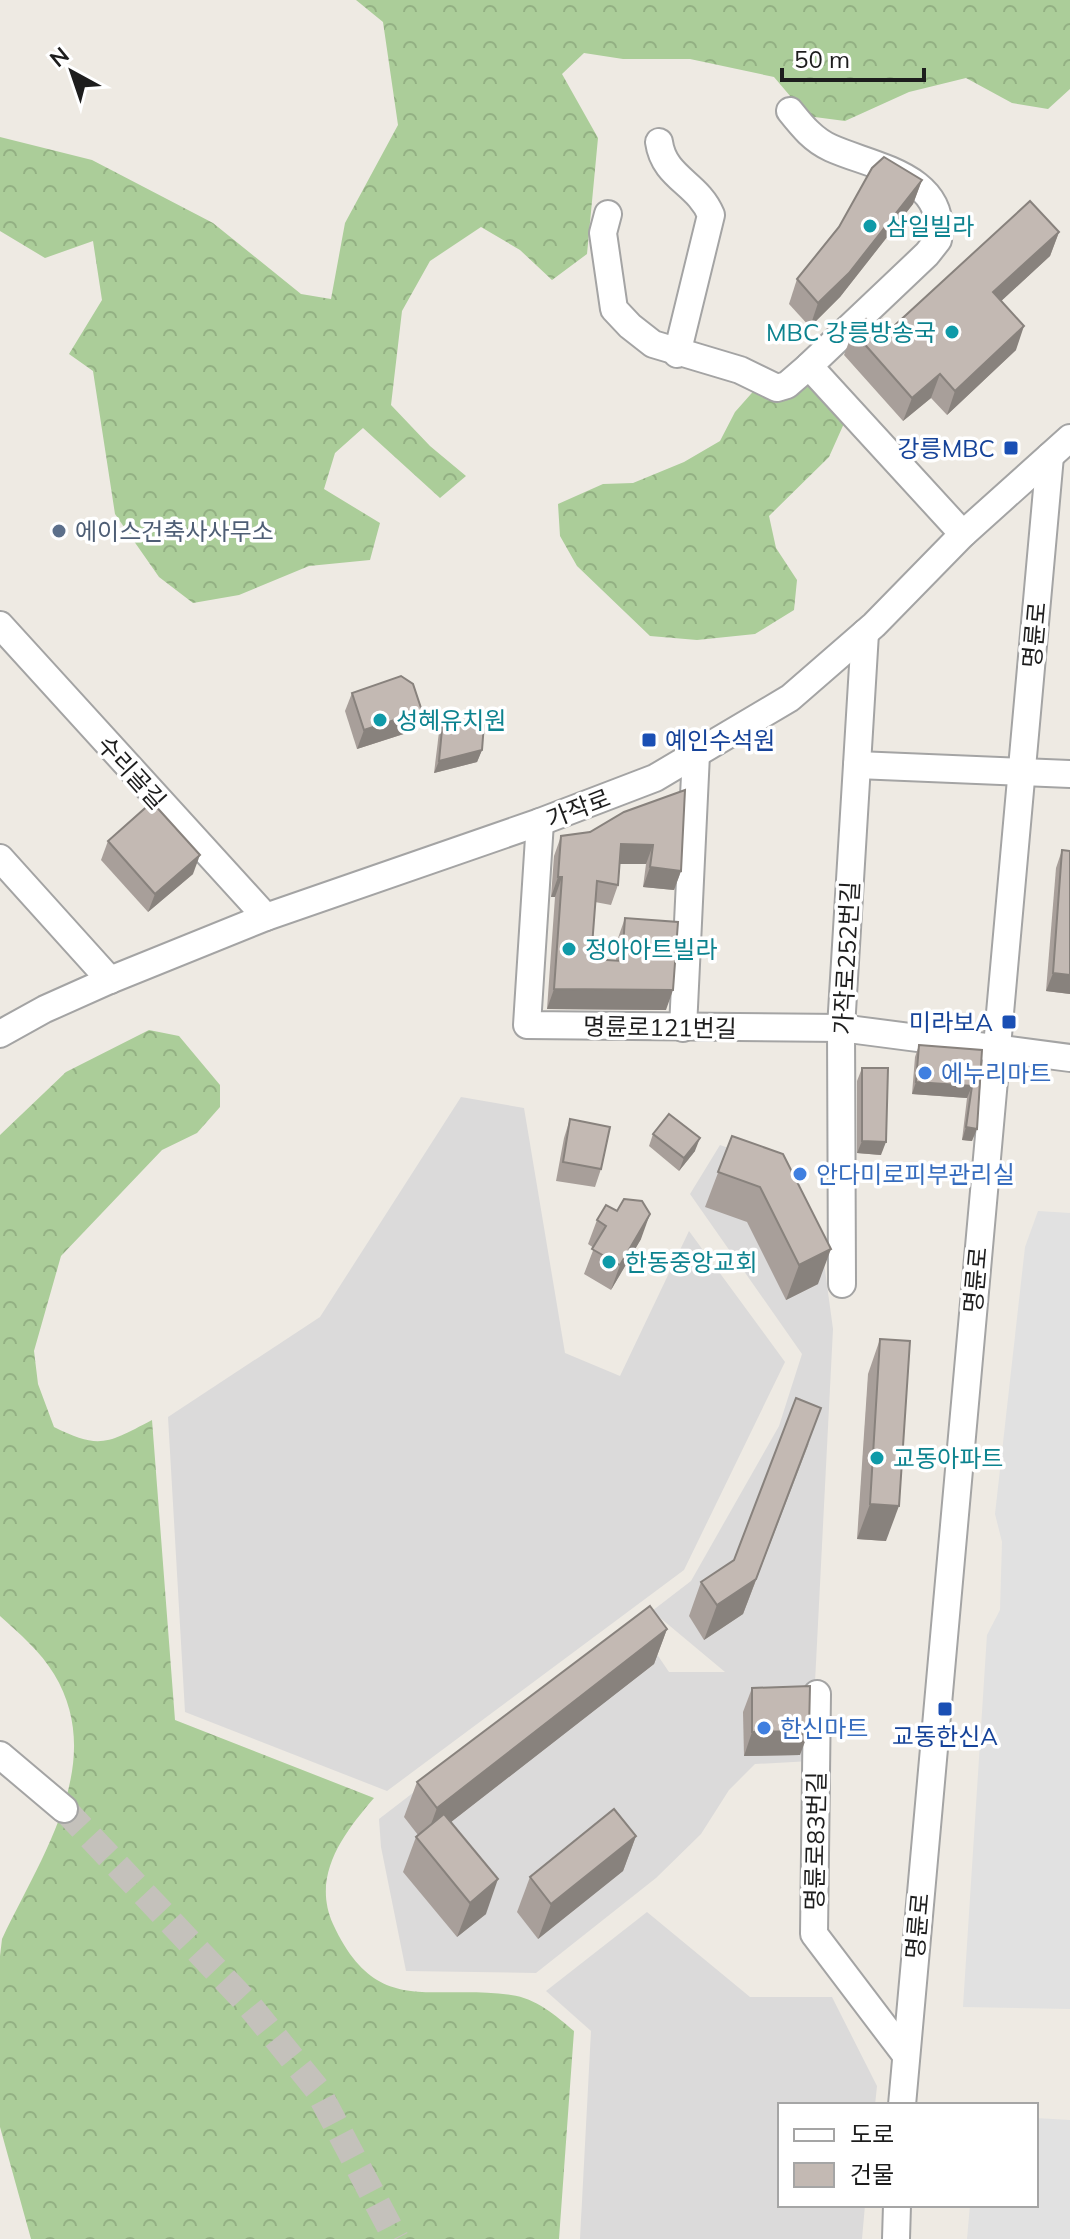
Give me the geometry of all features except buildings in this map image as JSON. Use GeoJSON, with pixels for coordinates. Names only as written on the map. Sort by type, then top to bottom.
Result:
{"type":"FeatureCollection","features":[{"type":"Feature","properties":{"kind":"street"},"geometry":{"type":"LineString","coordinates":[[608,214],[603,233],[614,309],[653,344],[677,354],[740,370],[777,388],[787,385],[927,254],[938,240],[940,228],[928,200],[897,170],[817,141],[790,111]]}},
{"type":"Feature","properties":{"kind":"street"},"geometry":{"type":"LineString","coordinates":[[659,142],[666,166],[677,179],[693,187],[711,215],[677,354]]}},
{"type":"Feature","properties":{"kind":"street"},"geometry":{"type":"LineString","coordinates":[[809,366],[963,534]]}},
{"type":"Feature","properties":{"kind":"street","name":"가작로"},"geometry":{"type":"LineString","coordinates":[[0,1034],[45,1009],[110,980],[266,917],[540,822],[655,778],[790,698],[865,633],[963,534],[1060,447]]}},
{"type":"Feature","properties":{"kind":"street","name":"명륜로"},"geometry":{"type":"LineString","coordinates":[[902,2103],[1022,771],[1060,447]]}},
{"type":"Feature","properties":{"kind":"street","name":"수리골길"},"geometry":{"type":"LineString","coordinates":[[0,625],[266,917]]}},
{"type":"Feature","properties":{"kind":"street","name":"가작로252번길"},"geometry":{"type":"LineString","coordinates":[[842,1284],[841,1028],[865,633]]}},
{"type":"Feature","properties":{"kind":"street"},"geometry":{"type":"LineString","coordinates":[[683,1028],[696,754]]}},
{"type":"Feature","properties":{"kind":"street"},"geometry":{"type":"LineString","coordinates":[[857,765],[1070,774]]}},
{"type":"Feature","properties":{"kind":"street","name":"명륜로121번길"},"geometry":{"type":"LineString","coordinates":[[540,822],[527,1025],[841,1028],[1070,1058]]}},
{"type":"Feature","properties":{"kind":"street"},"geometry":{"type":"LineString","coordinates":[[0,858],[110,980]]}},
{"type":"Feature","properties":{"kind":"street","name":"명륜로83번길"},"geometry":{"type":"LineString","coordinates":[[817,1694],[814,1934],[905,2054]]}},
{"type":"Feature","properties":{"kind":"street"},"geometry":{"type":"LineString","coordinates":[[0,1755],[64,1809]]}},
{"type":"Feature","properties":{"kind":"street"},"geometry":{"type":"LineString","coordinates":[[896,2239],[897,2207]]}},
{"type":"Feature","properties":{"kind":"shaded area"},"geometry":{"type":"Polygon","coordinates":[[[461,1097],[524,1108],[565,1353],[620,1376],[689,1231],[785,1362],[684,1570],[387,1791],[185,1712],[168,1417],[320,1317],[461,1097]]]}},
{"type":"Feature","properties":{"kind":"shaded area"},"geometry":{"type":"Polygon","coordinates":[[[720,1145],[785,1168],[819,1226],[833,1329],[811,1761],[755,1764],[729,1790],[701,1834],[656,1878],[536,1973],[406,1971],[381,1847],[379,1819],[635,1622],[669,1672],[725,1672],[652,1611],[691,1581],[779,1426],[802,1354],[690,1194],[720,1145]]]}},
{"type":"Feature","properties":{"kind":"shaded area"},"geometry":{"type":"Polygon","coordinates":[[[1038,1211],[1070,1213],[1070,2009],[963,2007],[987,1635],[1000,1610],[1002,1542],[995,1514],[1025,1247],[1038,1211]]]}},
{"type":"Feature","properties":{"kind":"shaded area"},"geometry":{"type":"Polygon","coordinates":[[[647,1912],[750,1997],[832,1997],[877,2086],[875,2103],[778,2103],[778,2207],[865,2207],[862,2239],[580,2239],[591,2031],[546,1991],[647,1912]]]}},
{"type":"Feature","properties":{"kind":"shaded area"},"geometry":{"type":"Polygon","coordinates":[[[1038,2118],[1070,2120],[1070,2239],[967,2239],[970,2207],[1038,2207],[1038,2118]]]}},
{"type":"Feature","properties":{"kind":"green space"},"geometry":{"type":"Polygon","coordinates":[[[356,0],[1070,0],[1070,89],[1048,109],[1012,103],[966,78],[909,92],[845,121],[807,116],[774,77],[690,59],[623,59],[584,53],[562,74],[598,138],[587,254],[552,280],[520,250],[481,227],[430,261],[402,311],[391,405],[430,446],[466,476],[440,498],[363,428],[335,453],[324,489],[380,523],[370,560],[309,566],[239,595],[193,603],[159,577],[115,514],[93,371],[69,354],[102,300],[93,241],[45,258],[0,231],[0,137],[92,160],[213,223],[301,294],[331,299],[345,223],[398,125],[383,22],[356,0]]]}},
{"type":"Feature","properties":{"kind":"green space"},"geometry":{"type":"Polygon","coordinates":[[[766,377],[812,388],[838,408],[846,419],[829,457],[769,516],[776,548],[797,580],[794,610],[755,634],[697,640],[650,636],[577,566],[560,536],[558,504],[603,484],[633,483],[684,462],[720,441],[735,412],[766,377]]]}},
{"type":"Feature","properties":{"kind":"green space"},"geometry":{"type":"Polygon","coordinates":[[[149,1030],[179,1036],[220,1085],[220,1107],[197,1133],[162,1150],[61,1256],[34,1351],[38,1384],[54,1427],[83,1439],[104,1441],[152,1420],[175,1720],[374,1798],[342,1840],[328,1872],[327,1906],[350,1954],[368,1973],[387,1985],[408,1991],[482,1992],[520,1997],[545,2008],[574,2031],[559,2239],[31,2239],[0,2127],[0,1956],[2,1939],[62,1810],[71,1776],[74,1742],[69,1708],[54,1674],[36,1650],[0,1616],[0,1135],[66,1072],[149,1030]]]}},
{"type":"Feature","properties":{"kind":"tunnel"},"geometry":{"type":"LineString","coordinates":[[64,1809],[249,2005],[317,2089],[396,2239]]}},
{"type":"Feature","properties":{"kind":"place","name":"삼일빌라"},"geometry":{"type":"Point","coordinates":[870,226]}},
{"type":"Feature","properties":{"kind":"place","name":"MBC 강릉방송국"},"geometry":{"type":"Point","coordinates":[952,332]}},
{"type":"Feature","properties":{"kind":"place","name":"강릉MBC"},"geometry":{"type":"Point","coordinates":[1011,448]}},
{"type":"Feature","properties":{"kind":"place","name":"에이스건축사사무소"},"geometry":{"type":"Point","coordinates":[59,531]}},
{"type":"Feature","properties":{"kind":"place","name":"성혜유치원"},"geometry":{"type":"Point","coordinates":[380,720]}},
{"type":"Feature","properties":{"kind":"place","name":"예인수석원"},"geometry":{"type":"Point","coordinates":[649,740]}},
{"type":"Feature","properties":{"kind":"place","name":"정아아트빌라"},"geometry":{"type":"Point","coordinates":[569,949]}},
{"type":"Feature","properties":{"kind":"place","name":"미라보A"},"geometry":{"type":"Point","coordinates":[1009,1022]}},
{"type":"Feature","properties":{"kind":"place","name":"에누리마트"},"geometry":{"type":"Point","coordinates":[925,1073]}},
{"type":"Feature","properties":{"kind":"place","name":"안다미로피부관리실"},"geometry":{"type":"Point","coordinates":[800,1174]}},
{"type":"Feature","properties":{"kind":"place","name":"한동중앙교회"},"geometry":{"type":"Point","coordinates":[609,1262]}},
{"type":"Feature","properties":{"kind":"place","name":"교동아파트"},"geometry":{"type":"Point","coordinates":[877,1458]}},
{"type":"Feature","properties":{"kind":"place","name":"교동한신A"},"geometry":{"type":"Point","coordinates":[945,1709]}},
{"type":"Feature","properties":{"kind":"place","name":"한신마트"},"geometry":{"type":"Point","coordinates":[764,1728]}}]}
